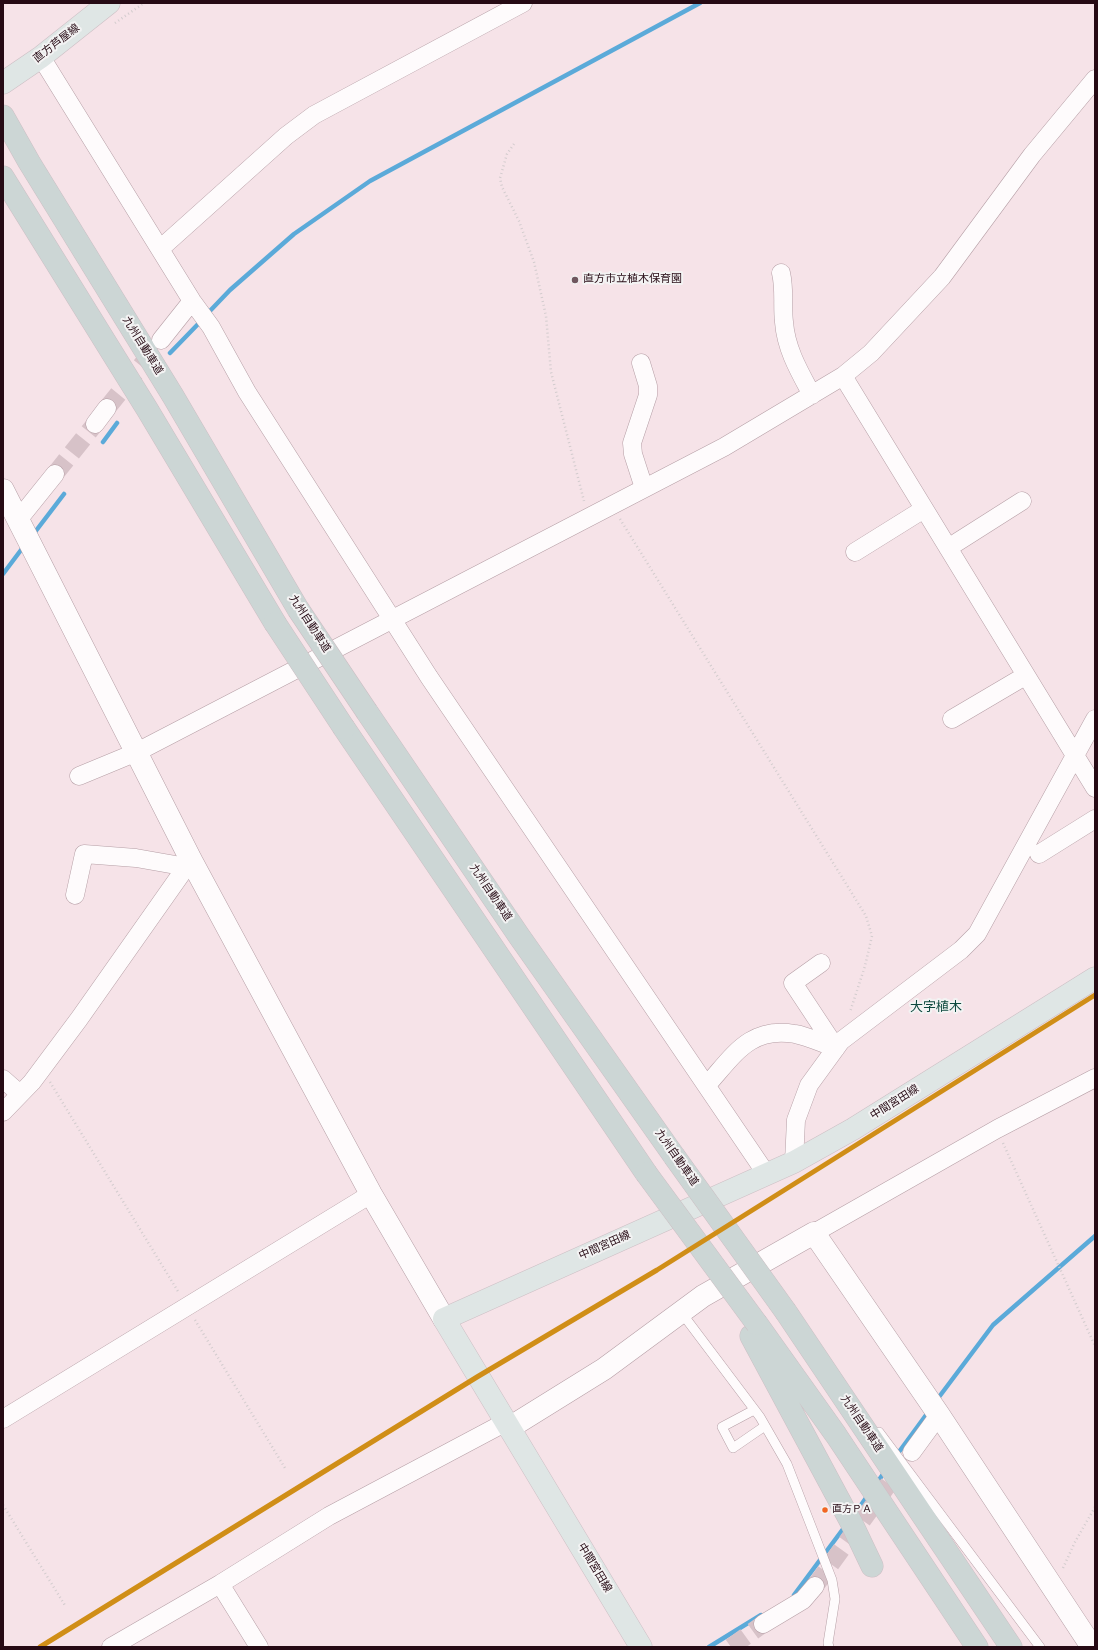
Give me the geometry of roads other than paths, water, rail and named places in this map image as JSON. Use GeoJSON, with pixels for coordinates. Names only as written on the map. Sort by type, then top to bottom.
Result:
{"type":"FeatureCollection","features":[{"type":"Feature","properties":{"kind":"highway","name":"九州自動車道"},"geometry":{"type":"LineString","coordinates":[[3,116],[29,162],[173,396],[298,609],[519,936],[786,1312],[1012,1647]]}},
{"type":"Feature","properties":{"kind":"highway"},"geometry":{"type":"LineString","coordinates":[[3,177],[147,409],[275,623],[344,728],[646,1173],[715,1268],[753,1327],[836,1435],[977,1647]]}},
{"type":"Feature","properties":{"kind":"highway"},"geometry":{"type":"LineString","coordinates":[[753,1327],[872,1566]]}},
{"type":"Feature","properties":{"kind":"main road","name":"直方芦屋線"},"geometry":{"type":"LineString","coordinates":[[3,83],[41,57],[109,3]]}},
{"type":"Feature","properties":{"kind":"main road","name":"中間宮田線"},"geometry":{"type":"LineString","coordinates":[[641,1647],[444,1319],[474,1304],[794,1162],[853,1129],[1095,978]]}},
{"type":"Feature","properties":{"kind":"street"},"geometry":{"type":"LineString","coordinates":[[160,249],[286,136],[314,115],[523,3]]}},
{"type":"Feature","properties":{"kind":"street"},"geometry":{"type":"LineString","coordinates":[[41,57],[194,304],[211,327],[252,398],[392,620],[767,1175]]}},
{"type":"Feature","properties":{"kind":"street"},"geometry":{"type":"LineString","coordinates":[[78,776],[137,752],[724,447],[843,376],[871,353],[942,277],[1032,155],[1094,82]]}},
{"type":"Feature","properties":{"kind":"street"},"geometry":{"type":"LineString","coordinates":[[781,273],[784,286],[784,322],[787,341],[792,357],[812,395]]}},
{"type":"Feature","properties":{"kind":"street"},"geometry":{"type":"LineString","coordinates":[[161,340],[194,304]]}},
{"type":"Feature","properties":{"kind":"street"},"geometry":{"type":"LineString","coordinates":[[641,363],[648,386],[648,395],[632,443],[633,454],[644,488]]}},
{"type":"Feature","properties":{"kind":"street"},"geometry":{"type":"LineString","coordinates":[[843,376],[1025,676],[1095,788]]}},
{"type":"Feature","properties":{"kind":"street"},"geometry":{"type":"LineString","coordinates":[[95,424],[107,408]]}},
{"type":"Feature","properties":{"kind":"street"},"geometry":{"type":"LineString","coordinates":[[20,523],[55,474]]}},
{"type":"Feature","properties":{"kind":"street"},"geometry":{"type":"LineString","coordinates":[[3,490],[137,752],[189,864],[371,1194],[444,1319]]}},
{"type":"Feature","properties":{"kind":"street"},"geometry":{"type":"LineString","coordinates":[[948,548],[1022,501]]}},
{"type":"Feature","properties":{"kind":"street"},"geometry":{"type":"LineString","coordinates":[[855,552],[924,509]]}},
{"type":"Feature","properties":{"kind":"street"},"geometry":{"type":"LineString","coordinates":[[952,720],[1025,676]]}},
{"type":"Feature","properties":{"kind":"street"},"geometry":{"type":"LineString","coordinates":[[794,1162],[796,1120],[809,1085],[838,1045],[961,950],[977,934],[1095,719]]}},
{"type":"Feature","properties":{"kind":"street"},"geometry":{"type":"LineString","coordinates":[[1039,854],[1095,819]]}},
{"type":"Feature","properties":{"kind":"street"},"geometry":{"type":"LineString","coordinates":[[75,895],[84,854],[189,864]]}},
{"type":"Feature","properties":{"kind":"street"},"geometry":{"type":"LineString","coordinates":[[3,1112],[42,1069],[189,864]]}},
{"type":"Feature","properties":{"kind":"street"},"geometry":{"type":"LineString","coordinates":[[821,963],[793,983],[838,1045]]}},
{"type":"Feature","properties":{"kind":"street"},"geometry":{"type":"LineString","coordinates":[[707,1085],[741,1048],[756,1036],[773,1032],[796,1034],[838,1045]]}},
{"type":"Feature","properties":{"kind":"street"},"geometry":{"type":"LineString","coordinates":[[111,1647],[220,1584],[329,1516],[507,1425],[604,1369],[703,1296],[997,1129],[1095,1078]]}},
{"type":"Feature","properties":{"kind":"street"},"geometry":{"type":"LineString","coordinates":[[3,1079],[20,1094]]}},
{"type":"Feature","properties":{"kind":"street"},"geometry":{"type":"LineString","coordinates":[[3,1419],[371,1194]]}},
{"type":"Feature","properties":{"kind":"street"},"geometry":{"type":"LineString","coordinates":[[814,1233],[939,1415],[1092,1647]]}},
{"type":"Feature","properties":{"kind":"street"},"geometry":{"type":"LineString","coordinates":[[912,1452],[939,1415]]}},
{"type":"Feature","properties":{"kind":"street"},"geometry":{"type":"LineString","coordinates":[[220,1584],[259,1647]]}},
{"type":"Feature","properties":{"kind":"street"},"geometry":{"type":"LineString","coordinates":[[763,1624],[803,1600],[815,1586]]}},
{"type":"Feature","properties":{"kind":"lane"},"geometry":{"type":"LineString","coordinates":[[680,1312],[754,1410],[787,1464],[832,1580],[835,1599],[828,1643],[829,1647]]}},
{"type":"Feature","properties":{"kind":"lane"},"geometry":{"type":"LineString","coordinates":[[819,1361],[895,1452],[1040,1647]]}},
{"type":"Feature","properties":{"kind":"lane"},"geometry":{"type":"LineString","coordinates":[[754,1410],[722,1427],[733,1448],[765,1426]]}},
{"type":"Feature","properties":{"kind":"lane"},"geometry":{"type":"LineString","coordinates":[[814,1451],[824,1494],[839,1516],[852,1524]]}},
{"type":"Feature","properties":{"kind":"waterway"},"geometry":{"type":"LineString","coordinates":[[207,314],[230,290],[294,234],[370,181],[700,3]]}},
{"type":"Feature","properties":{"kind":"waterway"},"geometry":{"type":"LineString","coordinates":[[170,353],[202,320]]}},
{"type":"Feature","properties":{"kind":"waterway"},"geometry":{"type":"LineString","coordinates":[[103,442],[117,423]]}},
{"type":"Feature","properties":{"kind":"waterway"},"geometry":{"type":"LineString","coordinates":[[32,536],[64,494]]}},
{"type":"Feature","properties":{"kind":"waterway"},"geometry":{"type":"LineString","coordinates":[[3,574],[24,546]]}},
{"type":"Feature","properties":{"kind":"waterway"},"geometry":{"type":"LineString","coordinates":[[936,1401],[993,1325],[1095,1236]]}},
{"type":"Feature","properties":{"kind":"waterway"},"geometry":{"type":"LineString","coordinates":[[896,1456],[929,1411]]}},
{"type":"Feature","properties":{"kind":"waterway"},"geometry":{"type":"LineString","coordinates":[[876,1484],[886,1470]]}},
{"type":"Feature","properties":{"kind":"waterway"},"geometry":{"type":"LineString","coordinates":[[854,1515],[868,1495]]}},
{"type":"Feature","properties":{"kind":"waterway"},"geometry":{"type":"LineString","coordinates":[[794,1595],[846,1525]]}},
{"type":"Feature","properties":{"kind":"waterway"},"geometry":{"type":"LineString","coordinates":[[709,1647],[761,1615]]}},
{"type":"Feature","properties":{"kind":"tunnel"},"geometry":{"type":"LineString","coordinates":[[107,408],[157,346]]}},
{"type":"Feature","properties":{"kind":"tunnel"},"geometry":{"type":"LineString","coordinates":[[55,474],[95,424]]}},
{"type":"Feature","properties":{"kind":"tunnel"},"geometry":{"type":"LineString","coordinates":[[815,1586],[903,1464]]}},
{"type":"Feature","properties":{"kind":"tunnel"},"geometry":{"type":"LineString","coordinates":[[731,1647],[763,1624]]}},
{"type":"Feature","properties":{"kind":"place","name":"直方市立植木保育園"},"geometry":{"type":"Point","coordinates":[575,280]}},
{"type":"Feature","properties":{"kind":"place","name":"直方ＰＡ"},"geometry":{"type":"Point","coordinates":[825,1510]}},
{"type":"Feature","properties":{"kind":"district","name":"大字植木"},"geometry":{"type":"Point","coordinates":[936,1008]}}]}
